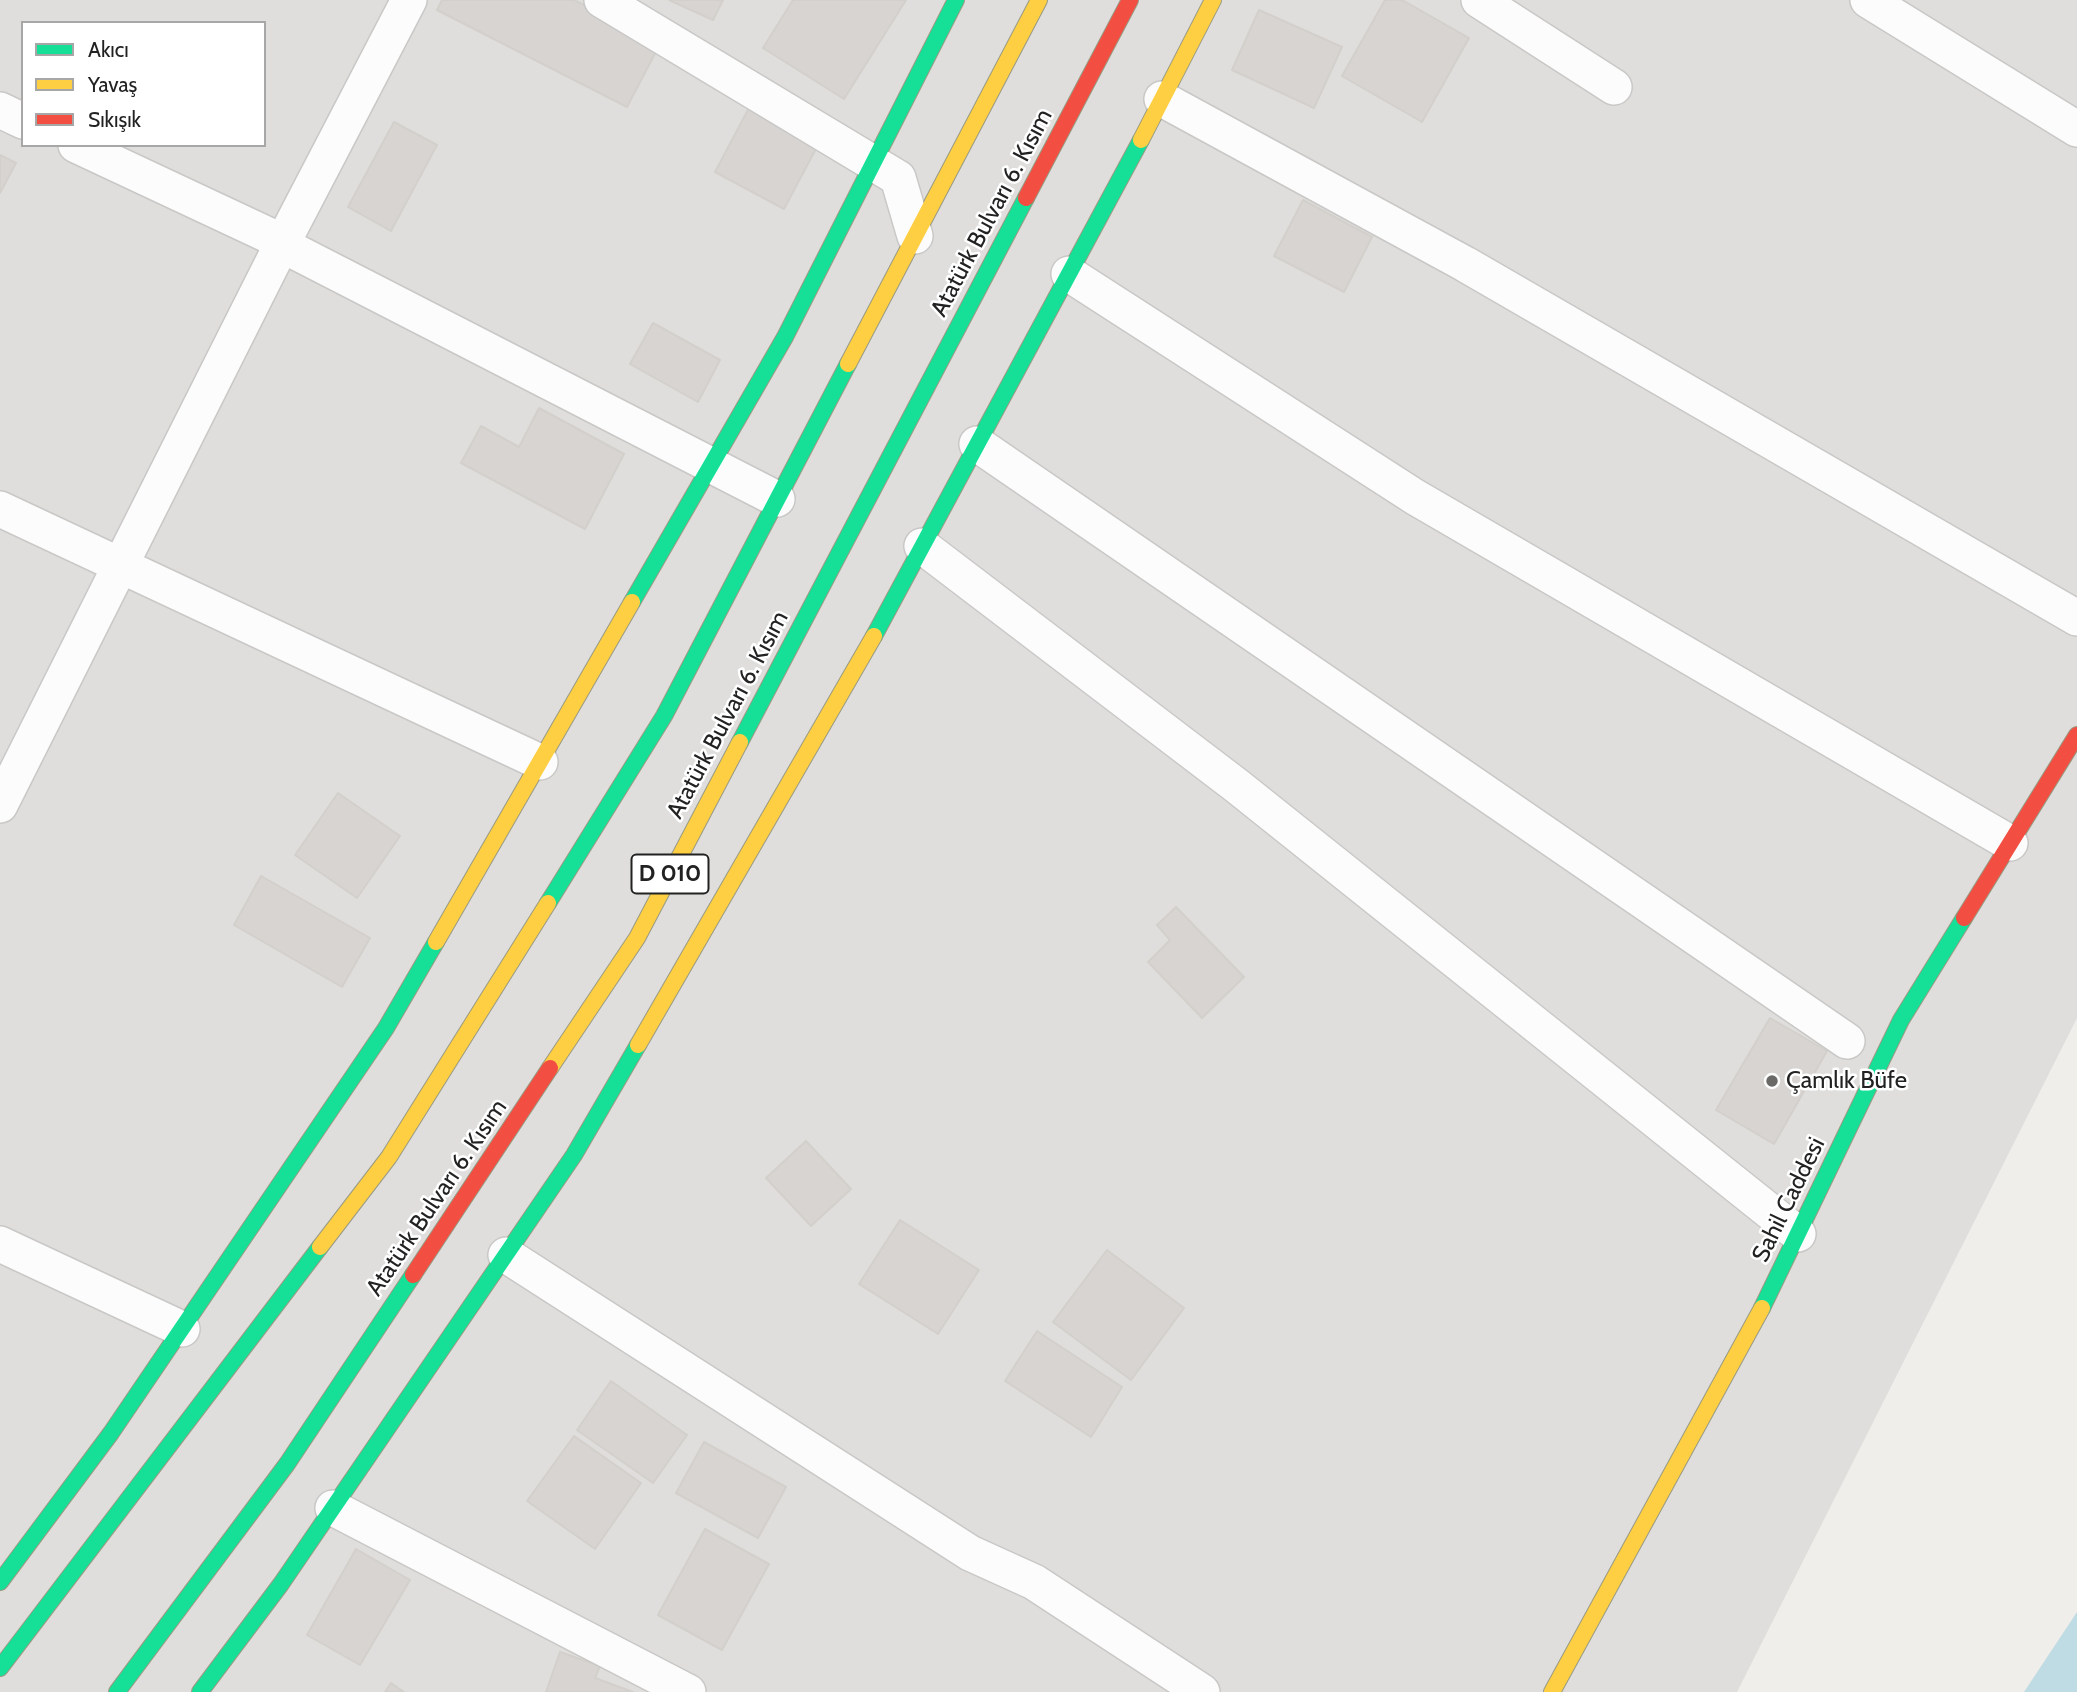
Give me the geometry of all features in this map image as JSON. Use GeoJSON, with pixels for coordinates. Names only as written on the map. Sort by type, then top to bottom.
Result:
{"type":"FeatureCollection","features":[{"type":"Feature","properties":{"kind":"main road"},"geometry":{"type":"LineString","coordinates":[[0,1582],[111,1433],[386,1028],[785,337],[956,0]]}},
{"type":"Feature","properties":{"kind":"main road"},"geometry":{"type":"LineString","coordinates":[[0,1668],[390,1157],[664,716],[1039,0]]}},
{"type":"Feature","properties":{"kind":"main road","name":"Atatürk Bulvarı 6. Kısım"},"geometry":{"type":"LineString","coordinates":[[117,1692],[287,1464],[637,938],[1130,0]]}},
{"type":"Feature","properties":{"kind":"main road"},"geometry":{"type":"LineString","coordinates":[[200,1692],[281,1584],[574,1155],[843,693],[1213,0]]}},
{"type":"Feature","properties":{"kind":"main road","name":"Sahil Caddesi"},"geometry":{"type":"LineString","coordinates":[[1552,1692],[1759,1315],[1901,1020],[2077,735]]}},
{"type":"Feature","properties":{"kind":"street"},"geometry":{"type":"LineString","coordinates":[[0,804],[283,242],[409,0]]}},
{"type":"Feature","properties":{"kind":"street"},"geometry":{"type":"LineString","coordinates":[[602,0],[898,178],[915,236]]}},
{"type":"Feature","properties":{"kind":"street"},"geometry":{"type":"LineString","coordinates":[[1479,0],[1614,87]]}},
{"type":"Feature","properties":{"kind":"street"},"geometry":{"type":"LineString","coordinates":[[1868,0],[2077,129]]}},
{"type":"Feature","properties":{"kind":"street"},"geometry":{"type":"LineString","coordinates":[[1162,99],[1465,264],[2077,618]]}},
{"type":"Feature","properties":{"kind":"street"},"geometry":{"type":"LineString","coordinates":[[0,110],[21,120]]}},
{"type":"Feature","properties":{"kind":"street"},"geometry":{"type":"LineString","coordinates":[[80,147],[283,242],[296,253],[778,499]]}},
{"type":"Feature","properties":{"kind":"street"},"geometry":{"type":"LineString","coordinates":[[1069,274],[1415,497],[2010,843]]}},
{"type":"Feature","properties":{"kind":"street"},"geometry":{"type":"LineString","coordinates":[[977,444],[1847,1041]]}},
{"type":"Feature","properties":{"kind":"street"},"geometry":{"type":"LineString","coordinates":[[0,509],[540,762]]}},
{"type":"Feature","properties":{"kind":"street"},"geometry":{"type":"LineString","coordinates":[[922,546],[1237,786],[1798,1234]]}},
{"type":"Feature","properties":{"kind":"street"},"geometry":{"type":"LineString","coordinates":[[0,1244],[182,1329]]}},
{"type":"Feature","properties":{"kind":"street"},"geometry":{"type":"LineString","coordinates":[[506,1255],[970,1553],[1034,1582],[1202,1692]]}},
{"type":"Feature","properties":{"kind":"street"},"geometry":{"type":"LineString","coordinates":[[333,1508],[688,1692]]}},
{"type":"Feature","properties":{"kind":"shaded area"},"geometry":{"type":"Polygon","coordinates":[[[0,0],[2077,0],[2077,1018],[1737,1692],[0,1692],[0,0]]]}},
{"type":"Feature","properties":{"kind":"water"},"geometry":{"type":"Polygon","coordinates":[[[2077,1612],[2077,1692],[2024,1692],[2077,1612]]]}},
{"type":"Feature","properties":{"kind":"building"},"geometry":{"type":"Polygon","coordinates":[[[442,0],[574,0],[660,44],[627,107],[437,10],[442,0]]]}},
{"type":"Feature","properties":{"kind":"building"},"geometry":{"type":"Polygon","coordinates":[[[669,0],[723,0],[713,20],[669,0]]]}},
{"type":"Feature","properties":{"kind":"building"},"geometry":{"type":"Polygon","coordinates":[[[793,0],[906,0],[844,99],[763,48],[793,0]]]}},
{"type":"Feature","properties":{"kind":"building"},"geometry":{"type":"Polygon","coordinates":[[[1385,0],[1402,0],[1469,38],[1422,122],[1342,76],[1385,0]]]}},
{"type":"Feature","properties":{"kind":"building"},"geometry":{"type":"Polygon","coordinates":[[[1259,10],[1342,47],[1314,108],[1232,70],[1259,10]]]}},
{"type":"Feature","properties":{"kind":"building"},"geometry":{"type":"Polygon","coordinates":[[[750,106],[819,143],[784,209],[715,172],[750,106]]]}},
{"type":"Feature","properties":{"kind":"building"},"geometry":{"type":"Polygon","coordinates":[[[394,122],[437,145],[391,231],[348,207],[394,122]]]}},
{"type":"Feature","properties":{"kind":"building"},"geometry":{"type":"Polygon","coordinates":[[[0,155],[16,163],[0,193],[0,155]]]}},
{"type":"Feature","properties":{"kind":"building"},"geometry":{"type":"Polygon","coordinates":[[[1303,200],[1372,237],[1344,292],[1274,256],[1303,200]]]}},
{"type":"Feature","properties":{"kind":"building"},"geometry":{"type":"Polygon","coordinates":[[[653,323],[720,360],[698,402],[630,364],[653,323]]]}},
{"type":"Feature","properties":{"kind":"building"},"geometry":{"type":"Polygon","coordinates":[[[539,408],[624,454],[585,529],[461,463],[481,426],[519,447],[539,408]]]}},
{"type":"Feature","properties":{"kind":"building"},"geometry":{"type":"Polygon","coordinates":[[[338,793],[400,836],[357,898],[295,855],[338,793]]]}},
{"type":"Feature","properties":{"kind":"building"},"geometry":{"type":"Polygon","coordinates":[[[261,876],[370,938],[342,987],[234,925],[261,876]]]}},
{"type":"Feature","properties":{"kind":"building"},"geometry":{"type":"Polygon","coordinates":[[[1176,907],[1244,977],[1202,1018],[1148,962],[1170,940],[1157,925],[1176,907]]]}},
{"type":"Feature","properties":{"kind":"building","name":"Çamlık Büfe"},"geometry":{"type":"Polygon","coordinates":[[[1770,1018],[1827,1051],[1774,1144],[1716,1110],[1770,1018]]]}},
{"type":"Feature","properties":{"kind":"building"},"geometry":{"type":"Polygon","coordinates":[[[806,1141],[851,1189],[811,1226],[766,1178],[806,1141]]]}},
{"type":"Feature","properties":{"kind":"building"},"geometry":{"type":"Polygon","coordinates":[[[900,1220],[979,1270],[938,1334],[859,1284],[900,1220]]]}},
{"type":"Feature","properties":{"kind":"building"},"geometry":{"type":"Polygon","coordinates":[[[1107,1250],[1184,1308],[1131,1380],[1053,1322],[1107,1250]]]}},
{"type":"Feature","properties":{"kind":"building"},"geometry":{"type":"Polygon","coordinates":[[[1037,1331],[1122,1387],[1091,1437],[1005,1381],[1037,1331]]]}},
{"type":"Feature","properties":{"kind":"building"},"geometry":{"type":"Polygon","coordinates":[[[611,1381],[687,1435],[653,1483],[577,1430],[611,1381]]]}},
{"type":"Feature","properties":{"kind":"building"},"geometry":{"type":"Polygon","coordinates":[[[574,1436],[641,1483],[595,1549],[527,1501],[574,1436]]]}},
{"type":"Feature","properties":{"kind":"building"},"geometry":{"type":"Polygon","coordinates":[[[704,1442],[786,1487],[758,1538],[676,1493],[704,1442]]]}},
{"type":"Feature","properties":{"kind":"building"},"geometry":{"type":"Polygon","coordinates":[[[705,1529],[769,1564],[722,1650],[658,1615],[705,1529]]]}},
{"type":"Feature","properties":{"kind":"building"},"geometry":{"type":"Polygon","coordinates":[[[356,1549],[410,1580],[360,1665],[307,1635],[356,1549]]]}},
{"type":"Feature","properties":{"kind":"building"},"geometry":{"type":"Polygon","coordinates":[[[560,1652],[600,1666],[595,1678],[633,1692],[546,1692],[560,1652]]]}},
{"type":"Feature","properties":{"kind":"building"},"geometry":{"type":"Polygon","coordinates":[[[391,1683],[404,1692],[385,1692],[391,1683]]]}},
{"type":"Feature","properties":{"kind":"traffic: fast"},"geometry":{"type":"LineString","coordinates":[[632,602],[785,337],[956,0]]}},
{"type":"Feature","properties":{"kind":"traffic: fast"},"geometry":{"type":"LineString","coordinates":[[874,636],[1141,140]]}},
{"type":"Feature","properties":{"kind":"traffic: fast"},"geometry":{"type":"LineString","coordinates":[[740,742],[1026,198]]}},
{"type":"Feature","properties":{"kind":"traffic: fast"},"geometry":{"type":"LineString","coordinates":[[548,903],[664,716],[848,364]]}},
{"type":"Feature","properties":{"kind":"traffic: fast"},"geometry":{"type":"LineString","coordinates":[[1762,1308],[1901,1020],[1964,918]]}},
{"type":"Feature","properties":{"kind":"traffic: fast"},"geometry":{"type":"LineString","coordinates":[[0,1582],[111,1433],[386,1028],[436,942]]}},
{"type":"Feature","properties":{"kind":"traffic: fast"},"geometry":{"type":"LineString","coordinates":[[200,1692],[281,1584],[574,1155],[638,1045]]}},
{"type":"Feature","properties":{"kind":"traffic: fast"},"geometry":{"type":"LineString","coordinates":[[0,1668],[320,1247]]}},
{"type":"Feature","properties":{"kind":"traffic: fast"},"geometry":{"type":"LineString","coordinates":[[117,1692],[287,1464],[413,1275]]}},
{"type":"Feature","properties":{"kind":"traffic: slow"},"geometry":{"type":"LineString","coordinates":[[848,364],[1039,0]]}},
{"type":"Feature","properties":{"kind":"traffic: slow"},"geometry":{"type":"LineString","coordinates":[[1141,140],[1213,0]]}},
{"type":"Feature","properties":{"kind":"traffic: slow"},"geometry":{"type":"LineString","coordinates":[[436,942],[632,602]]}},
{"type":"Feature","properties":{"kind":"traffic: slow"},"geometry":{"type":"LineString","coordinates":[[638,1045],[874,636]]}},
{"type":"Feature","properties":{"kind":"traffic: slow"},"geometry":{"type":"LineString","coordinates":[[550,1068],[637,938],[740,742]]}},
{"type":"Feature","properties":{"kind":"traffic: slow"},"geometry":{"type":"LineString","coordinates":[[320,1247],[389,1157],[548,903]]}},
{"type":"Feature","properties":{"kind":"traffic: slow"},"geometry":{"type":"LineString","coordinates":[[1552,1692],[1762,1308]]}},
{"type":"Feature","properties":{"kind":"traffic: jam"},"geometry":{"type":"LineString","coordinates":[[1026,198],[1130,0]]}},
{"type":"Feature","properties":{"kind":"traffic: jam"},"geometry":{"type":"LineString","coordinates":[[1964,918],[2077,735]]}},
{"type":"Feature","properties":{"kind":"traffic: jam"},"geometry":{"type":"LineString","coordinates":[[413,1275],[550,1068]]}},
{"type":"Feature","properties":{"kind":"place","name":"Çamlık Büfe"},"geometry":{"type":"Point","coordinates":[1772,1081]}}]}
